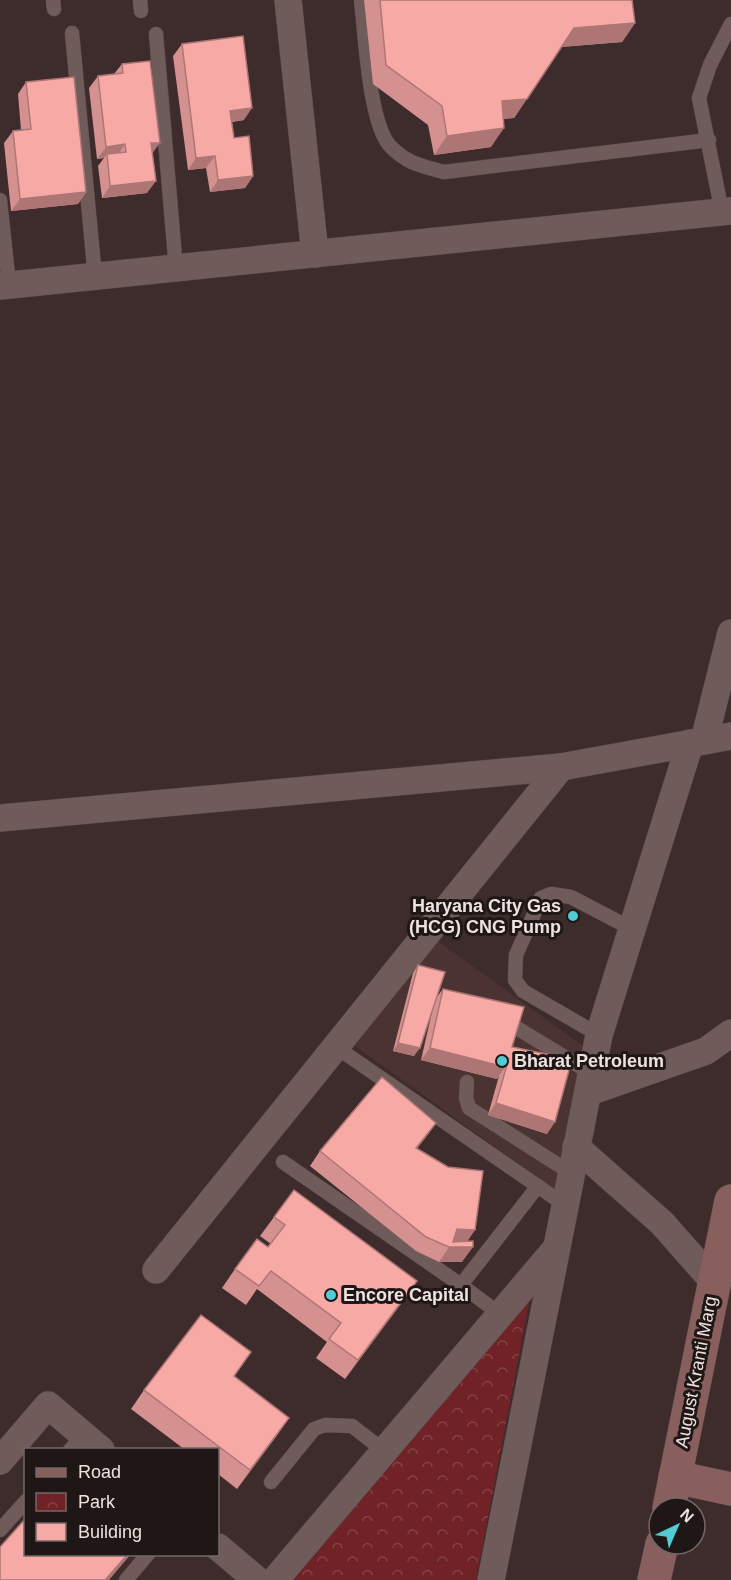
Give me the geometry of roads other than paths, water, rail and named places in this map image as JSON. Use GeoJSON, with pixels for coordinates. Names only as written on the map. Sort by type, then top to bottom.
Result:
{"type":"FeatureCollection","features":[{"type":"Feature","properties":{"kind":"main road","name":"August Kranti Marg"},"geometry":{"type":"LineString","coordinates":[[672,1493],[731,1201]]}},
{"type":"Feature","properties":{"kind":"main road"},"geometry":{"type":"LineString","coordinates":[[672,1493],[731,1489]]}},
{"type":"Feature","properties":{"kind":"main road"},"geometry":{"type":"LineString","coordinates":[[654,1580],[659,1556]]}},
{"type":"Feature","properties":{"kind":"street"},"geometry":{"type":"LineString","coordinates":[[288,0],[315,254]]}},
{"type":"Feature","properties":{"kind":"street"},"geometry":{"type":"LineString","coordinates":[[5,286],[727,212]]}},
{"type":"Feature","properties":{"kind":"street"},"geometry":{"type":"LineString","coordinates":[[491,1580],[599,1035],[731,633]]}},
{"type":"Feature","properties":{"kind":"street"},"geometry":{"type":"LineString","coordinates":[[0,818],[561,767],[731,736]]}},
{"type":"Feature","properties":{"kind":"street"},"geometry":{"type":"LineString","coordinates":[[156,1270],[561,767]]}},
{"type":"Feature","properties":{"kind":"street"},"geometry":{"type":"LineString","coordinates":[[590,1083],[706,1051],[731,1033]]}},
{"type":"Feature","properties":{"kind":"street"},"geometry":{"type":"LineString","coordinates":[[574,1160],[662,1223],[714,1282]]}},
{"type":"Feature","properties":{"kind":"street"},"geometry":{"type":"LineString","coordinates":[[275,1580],[556,1248]]}},
{"type":"Feature","properties":{"kind":"street"},"geometry":{"type":"LineString","coordinates":[[0,1461],[48,1405],[85,1445]]}},
{"type":"Feature","properties":{"kind":"street"},"geometry":{"type":"LineString","coordinates":[[219,1548],[257,1580]]}},
{"type":"Feature","properties":{"kind":"lane"},"geometry":{"type":"LineString","coordinates":[[361,0],[375,117],[389,146],[412,164],[444,172],[709,140]]}},
{"type":"Feature","properties":{"kind":"lane"},"geometry":{"type":"LineString","coordinates":[[727,212],[699,98],[710,65],[731,24]]}},
{"type":"Feature","properties":{"kind":"lane"},"geometry":{"type":"LineString","coordinates":[[72,33],[95,277]]}},
{"type":"Feature","properties":{"kind":"lane"},"geometry":{"type":"LineString","coordinates":[[156,34],[176,269]]}},
{"type":"Feature","properties":{"kind":"lane"},"geometry":{"type":"LineString","coordinates":[[0,200],[5,286]]}},
{"type":"Feature","properties":{"kind":"lane"},"geometry":{"type":"LineString","coordinates":[[599,1035],[523,991],[515,980],[516,955],[541,898],[551,894],[571,897],[632,929]]}},
{"type":"Feature","properties":{"kind":"lane"},"geometry":{"type":"LineString","coordinates":[[517,1028],[590,1083]]}},
{"type":"Feature","properties":{"kind":"lane"},"geometry":{"type":"LineString","coordinates":[[336,1047],[565,1206]]}},
{"type":"Feature","properties":{"kind":"lane"},"geometry":{"type":"LineString","coordinates":[[467,1082],[466,1098],[469,1108],[574,1160]]}},
{"type":"Feature","properties":{"kind":"lane"},"geometry":{"type":"LineString","coordinates":[[283,1162],[501,1315]]}},
{"type":"Feature","properties":{"kind":"lane"},"geometry":{"type":"LineString","coordinates":[[461,1285],[538,1186]]}},
{"type":"Feature","properties":{"kind":"lane"},"geometry":{"type":"LineString","coordinates":[[271,1482],[314,1429],[325,1425],[352,1426],[383,1450]]}},
{"type":"Feature","properties":{"kind":"lane"},"geometry":{"type":"LineString","coordinates":[[0,1530],[24,1503]]}},
{"type":"Feature","properties":{"kind":"lane"},"geometry":{"type":"LineString","coordinates":[[126,1580],[146,1556]]}},
{"type":"Feature","properties":{"kind":"place","name":"Haryana City Gas (HCG) CNG Pump"},"geometry":{"type":"Point","coordinates":[573,916]}},
{"type":"Feature","properties":{"kind":"place","name":"Bharat Petroleum"},"geometry":{"type":"Point","coordinates":[502,1061]}},
{"type":"Feature","properties":{"kind":"place","name":"Encore Capital"},"geometry":{"type":"Point","coordinates":[331,1295]}}]}
